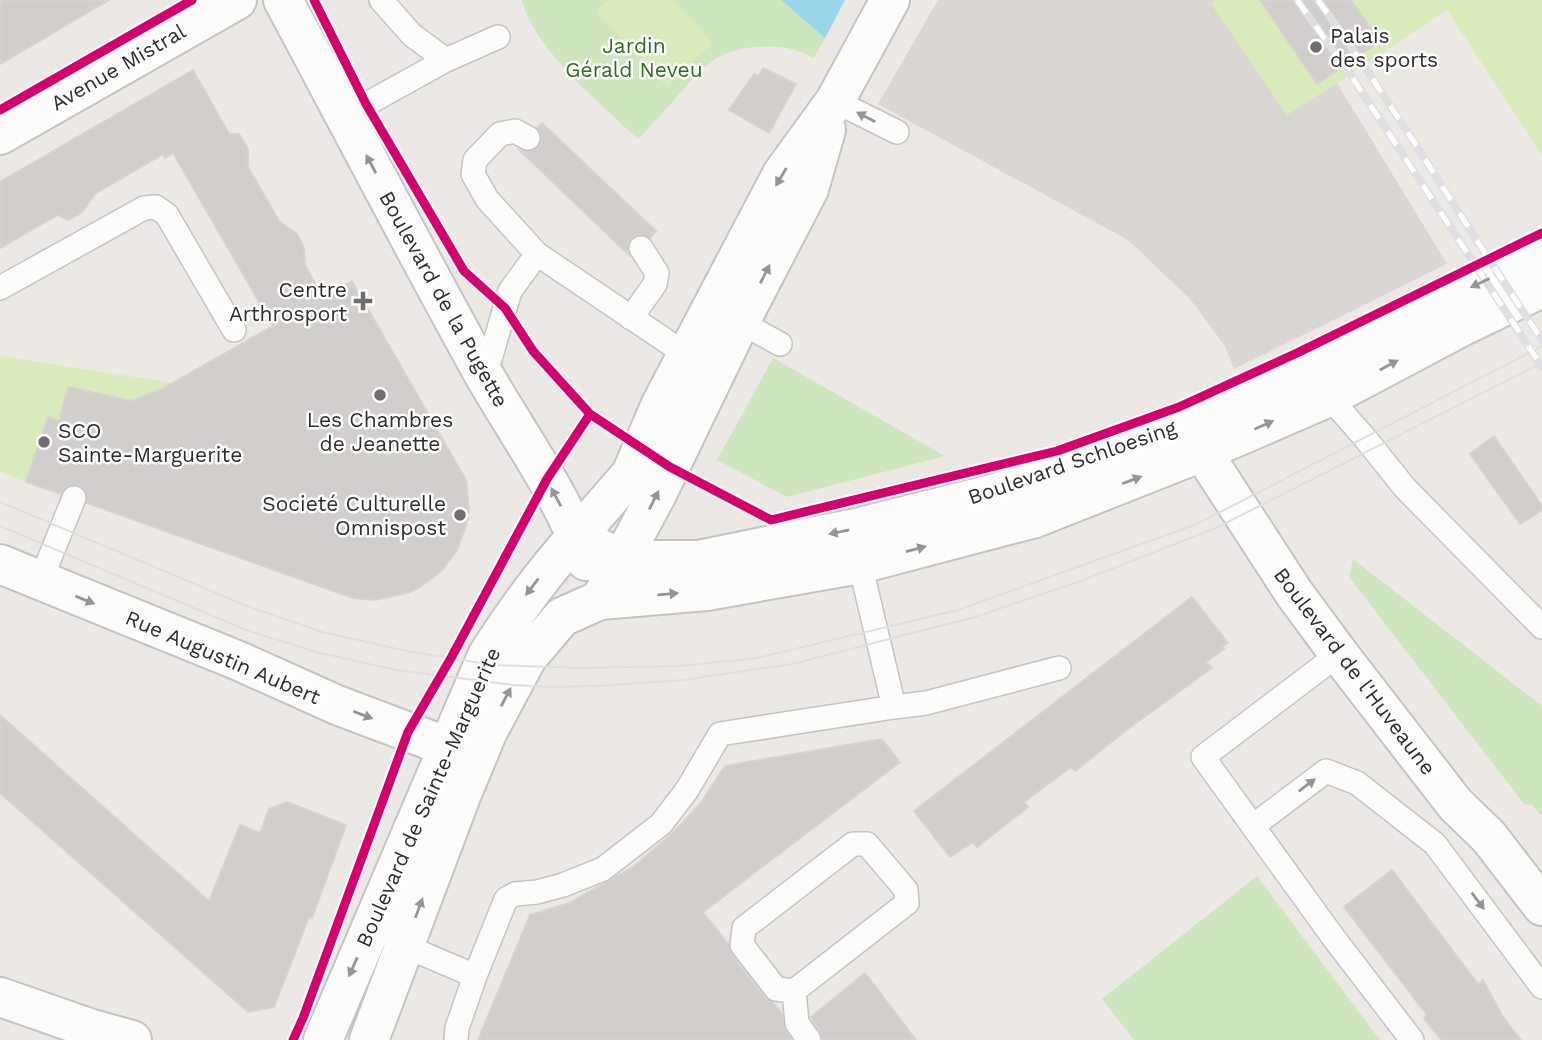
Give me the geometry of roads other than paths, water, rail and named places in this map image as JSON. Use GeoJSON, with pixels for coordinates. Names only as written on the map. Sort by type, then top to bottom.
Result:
{"type":"FeatureCollection","features":[{"type":"Feature","properties":{"kind":"main road","name":"Avenue Mistral"},"geometry":{"type":"LineString","coordinates":[[0,135],[237,0]]}},
{"type":"Feature","properties":{"kind":"main road","name":"Boulevard de la Pugette"},"geometry":{"type":"LineString","coordinates":[[283,0],[485,376],[577,536],[600,600]]}},
{"type":"Feature","properties":{"kind":"main road","name":"Boulevard de Sainte-Marguerite"},"geometry":{"type":"LineString","coordinates":[[323,1040],[487,656],[522,600],[631,474],[661,404],[782,174],[835,101],[890,0]]}},
{"type":"Feature","properties":{"kind":"main road","name":"Boulevard de Sainte-Marguerite"},"geometry":{"type":"LineString","coordinates":[[369,1040],[479,752],[527,658],[562,617],[600,600],[622,560],[809,189],[835,101]]}},
{"type":"Feature","properties":{"kind":"main road","name":"Boulevard Schloesing"},"geometry":{"type":"LineString","coordinates":[[600,600],[707,591],[860,564],[1035,518],[1193,438],[1303,367],[1542,254]]}},
{"type":"Feature","properties":{"kind":"main road","name":"Boulevard Schloesing"},"geometry":{"type":"LineString","coordinates":[[577,536],[622,560],[698,560],[860,527],[996,493],[1329,397],[1462,326],[1542,288]]}},
{"type":"Feature","properties":{"kind":"main road","name":"Boulevard de l'Huveaune"},"geometry":{"type":"LineString","coordinates":[[1193,438],[1294,593],[1339,654],[1455,804],[1505,856],[1542,906]]}},
{"type":"Feature","properties":{"kind":"main road","name":"Rue Augustin Aubert"},"geometry":{"type":"LineString","coordinates":[[0,564],[337,705],[447,747]]}},
{"type":"Feature","properties":{"kind":"main road"},"geometry":{"type":"LineString","coordinates":[[0,997],[91,1035],[132,1040]]}},
{"type":"Feature","properties":{"kind":"lane"},"geometry":{"type":"LineString","coordinates":[[382,0],[412,35],[446,60]]}},
{"type":"Feature","properties":{"kind":"lane"},"geometry":{"type":"LineString","coordinates":[[345,116],[446,60],[498,37]]}},
{"type":"Feature","properties":{"kind":"lane"},"geometry":{"type":"LineString","coordinates":[[835,101],[897,132]]}},
{"type":"Feature","properties":{"kind":"lane"},"geometry":{"type":"LineString","coordinates":[[528,138],[515,131],[500,134],[475,160],[473,174],[487,199],[537,254],[687,355]]}},
{"type":"Feature","properties":{"kind":"lane"},"geometry":{"type":"LineString","coordinates":[[0,288],[145,208],[156,207],[167,215],[234,330]]}},
{"type":"Feature","properties":{"kind":"lane"},"geometry":{"type":"LineString","coordinates":[[631,318],[655,284],[657,273],[641,248]]}},
{"type":"Feature","properties":{"kind":"lane"},"geometry":{"type":"LineString","coordinates":[[485,376],[510,291],[537,254]]}},
{"type":"Feature","properties":{"kind":"lane"},"geometry":{"type":"LineString","coordinates":[[740,322],[780,344]]}},
{"type":"Feature","properties":{"kind":"lane"},"geometry":{"type":"LineString","coordinates":[[1303,367],[1405,488],[1542,627]]}},
{"type":"Feature","properties":{"kind":"lane"},"geometry":{"type":"LineString","coordinates":[[40,582],[74,498]]}},
{"type":"Feature","properties":{"kind":"lane"},"geometry":{"type":"LineString","coordinates":[[860,564],[894,707]]}},
{"type":"Feature","properties":{"kind":"lane"},"geometry":{"type":"LineString","coordinates":[[1339,654],[1203,757],[1333,937],[1412,1040]]}},
{"type":"Feature","properties":{"kind":"lane"},"geometry":{"type":"LineString","coordinates":[[456,1040],[457,1028],[475,976],[506,900],[515,894],[563,886],[603,869],[661,824],[687,790],[720,734],[926,703],[1059,668]]}},
{"type":"Feature","properties":{"kind":"lane"},"geometry":{"type":"LineString","coordinates":[[1252,826],[1326,771],[1357,783],[1435,844],[1542,987]]}},
{"type":"Feature","properties":{"kind":"lane"},"geometry":{"type":"LineString","coordinates":[[853,844],[867,844],[906,890],[907,903],[794,991],[776,989],[742,945],[744,928],[853,844]]}},
{"type":"Feature","properties":{"kind":"lane"},"geometry":{"type":"LineString","coordinates":[[405,946],[475,976]]}},
{"type":"Feature","properties":{"kind":"lane"},"geometry":{"type":"LineString","coordinates":[[794,991],[797,1023],[809,1040]]}},
{"type":"Feature","properties":{"kind":"water"},"geometry":{"type":"Polygon","coordinates":[[[781,0],[845,0],[825,38],[781,0]]]}},
{"type":"Feature","properties":{"kind":"tram line"},"geometry":{"type":"LineString","coordinates":[[0,502],[247,606],[322,632],[407,651],[493,665],[582,668],[680,666],[757,658],[958,610],[1197,524],[1542,346]]}},
{"type":"Feature","properties":{"kind":"tram line"},"geometry":{"type":"LineString","coordinates":[[0,526],[249,631],[316,652],[396,670],[513,685],[598,686],[683,680],[792,664],[975,617],[1081,581],[1218,527],[1542,363]]}},
{"type":"Feature","properties":{"kind":"railway"},"geometry":{"type":"LineString","coordinates":[[1297,0],[1346,68],[1542,367]]}},
{"type":"Feature","properties":{"kind":"railway"},"geometry":{"type":"LineString","coordinates":[[1318,0],[1376,84],[1542,340]]}},
{"type":"Feature","properties":{"kind":"place","name":"Palais des sports"},"geometry":{"type":"Point","coordinates":[1316,47]}},
{"type":"Feature","properties":{"kind":"place","name":"Centre Arthrosport"},"geometry":{"type":"Point","coordinates":[363,301]}},
{"type":"Feature","properties":{"kind":"place","name":"Les Chambres de Jeanette"},"geometry":{"type":"Point","coordinates":[380,395]}},
{"type":"Feature","properties":{"kind":"place","name":"SCO Sainte-Marguerite"},"geometry":{"type":"Point","coordinates":[44,442]}},
{"type":"Feature","properties":{"kind":"place","name":"Societé Culturelle Omnispost"},"geometry":{"type":"Point","coordinates":[460,515]}},
{"type":"Feature","properties":{"kind":"park label","name":"Jardin Gérald Neveu"},"geometry":{"type":"Point","coordinates":[634,57]}}]}
